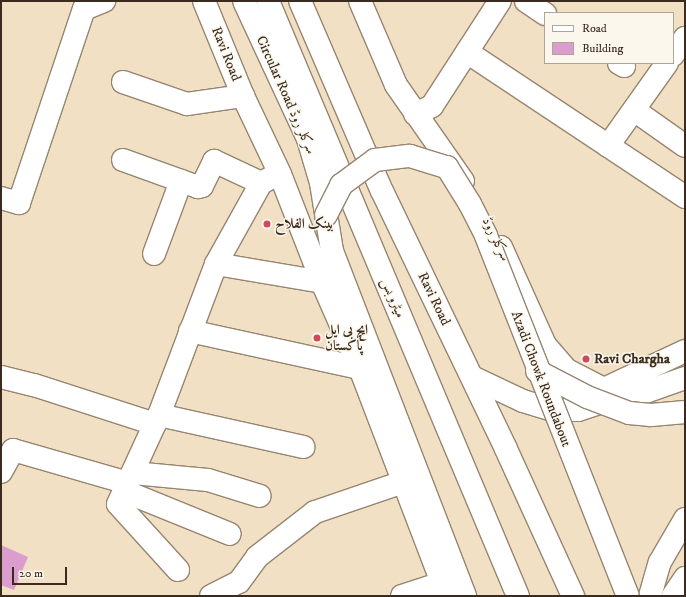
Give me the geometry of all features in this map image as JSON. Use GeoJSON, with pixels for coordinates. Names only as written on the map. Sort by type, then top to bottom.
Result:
{"type":"FeatureCollection","features":[{"type":"Feature","properties":{"kind":"main road"},"geometry":{"type":"LineString","coordinates":[[1,198],[19,203],[84,9],[104,1]]}},
{"type":"Feature","properties":{"kind":"main road","name":"Ravi Road"},"geometry":{"type":"LineString","coordinates":[[204,1],[243,96],[271,178],[322,282],[360,368],[445,590]]}},
{"type":"Feature","properties":{"kind":"main road","name":"Circular Road سرکلر روڈ"},"geometry":{"type":"LineString","coordinates":[[244,1],[308,139],[316,163],[326,215]]}},
{"type":"Feature","properties":{"kind":"main road","name":"میٹرو بس"},"geometry":{"type":"LineString","coordinates":[[268,1],[518,596]]}},
{"type":"Feature","properties":{"kind":"main road","name":"Ravi Road"},"geometry":{"type":"LineString","coordinates":[[300,1],[382,190],[472,377],[573,596]]}},
{"type":"Feature","properties":{"kind":"main road"},"geometry":{"type":"LineString","coordinates":[[345,1],[370,54],[405,112],[447,167]]}},
{"type":"Feature","properties":{"kind":"main road","name":"سرکلر روڈ"},"geometry":{"type":"LineString","coordinates":[[360,1],[396,85],[415,114],[446,153],[490,223],[545,345],[567,370],[604,389],[631,393],[645,392],[685,378]]}},
{"type":"Feature","properties":{"kind":"main road"},"geometry":{"type":"LineString","coordinates":[[415,114],[432,106],[500,1]]}},
{"type":"Feature","properties":{"kind":"main road"},"geometry":{"type":"LineString","coordinates":[[526,1],[544,13]]}},
{"type":"Feature","properties":{"kind":"main road"},"geometry":{"type":"LineString","coordinates":[[674,55],[685,38]]}},
{"type":"Feature","properties":{"kind":"main road"},"geometry":{"type":"LineString","coordinates":[[467,52],[685,197]]}},
{"type":"Feature","properties":{"kind":"main road"},"geometry":{"type":"LineString","coordinates":[[674,58],[685,66]]}},
{"type":"Feature","properties":{"kind":"main road"},"geometry":{"type":"LineString","coordinates":[[608,146],[666,64]]}},
{"type":"Feature","properties":{"kind":"main road"},"geometry":{"type":"LineString","coordinates":[[123,82],[187,104],[243,96]]}},
{"type":"Feature","properties":{"kind":"main road"},"geometry":{"type":"LineString","coordinates":[[634,110],[685,146]]}},
{"type":"Feature","properties":{"kind":"main road"},"geometry":{"type":"LineString","coordinates":[[447,167],[410,156],[375,160],[342,185],[326,215],[330,242],[341,276],[465,596]]}},
{"type":"Feature","properties":{"kind":"main road"},"geometry":{"type":"LineString","coordinates":[[123,160],[181,181],[202,186],[214,161],[271,178],[216,264],[157,419],[118,504],[178,570]]}},
{"type":"Feature","properties":{"kind":"main road","name":"Azadi Chowk Roundabout"},"geometry":{"type":"LineString","coordinates":[[447,167],[470,204],[486,236],[537,371],[628,596]]}},
{"type":"Feature","properties":{"kind":"main road"},"geometry":{"type":"LineString","coordinates":[[154,254],[181,181]]}},
{"type":"Feature","properties":{"kind":"main road"},"geometry":{"type":"LineString","coordinates":[[216,264],[322,282]]}},
{"type":"Feature","properties":{"kind":"main road"},"geometry":{"type":"LineString","coordinates":[[190,331],[360,368]]}},
{"type":"Feature","properties":{"kind":"main road"},"geometry":{"type":"LineString","coordinates":[[604,389],[685,351]]}},
{"type":"Feature","properties":{"kind":"main road"},"geometry":{"type":"LineString","coordinates":[[537,371],[593,400],[629,413],[651,415],[685,412]]}},
{"type":"Feature","properties":{"kind":"main road"},"geometry":{"type":"LineString","coordinates":[[1,377],[34,384],[157,419],[303,447]]}},
{"type":"Feature","properties":{"kind":"main road"},"geometry":{"type":"LineString","coordinates":[[472,377],[523,401],[552,410],[578,410],[631,393]]}},
{"type":"Feature","properties":{"kind":"main road"},"geometry":{"type":"LineString","coordinates":[[1,472],[13,450],[128,482],[230,534]]}},
{"type":"Feature","properties":{"kind":"main road"},"geometry":{"type":"LineString","coordinates":[[128,482],[208,480],[260,496]]}},
{"type":"Feature","properties":{"kind":"main road"},"geometry":{"type":"LineString","coordinates":[[211,596],[239,582],[257,557],[315,512],[403,482]]}},
{"type":"Feature","properties":{"kind":"main road"},"geometry":{"type":"LineString","coordinates":[[650,596],[660,562],[685,519]]}},
{"type":"Feature","properties":{"kind":"main road"},"geometry":{"type":"LineString","coordinates":[[673,596],[685,578]]}},
{"type":"Feature","properties":{"kind":"main road"},"geometry":{"type":"LineString","coordinates":[[402,596],[445,590]]}},
{"type":"Feature","properties":{"kind":"building"},"geometry":{"type":"Polygon","coordinates":[[[1,545],[28,557],[14,590],[1,585],[1,545]]]}},
{"type":"Feature","properties":{"kind":"place","name":"بینک الفلاح"},"geometry":{"type":"Point","coordinates":[267,224]}},
{"type":"Feature","properties":{"kind":"place","name":"ایچ بی ایل پاکستان"},"geometry":{"type":"Point","coordinates":[317,338]}},
{"type":"Feature","properties":{"kind":"place","name":"Ravi Chargha"},"geometry":{"type":"Point","coordinates":[586,359]}}]}
